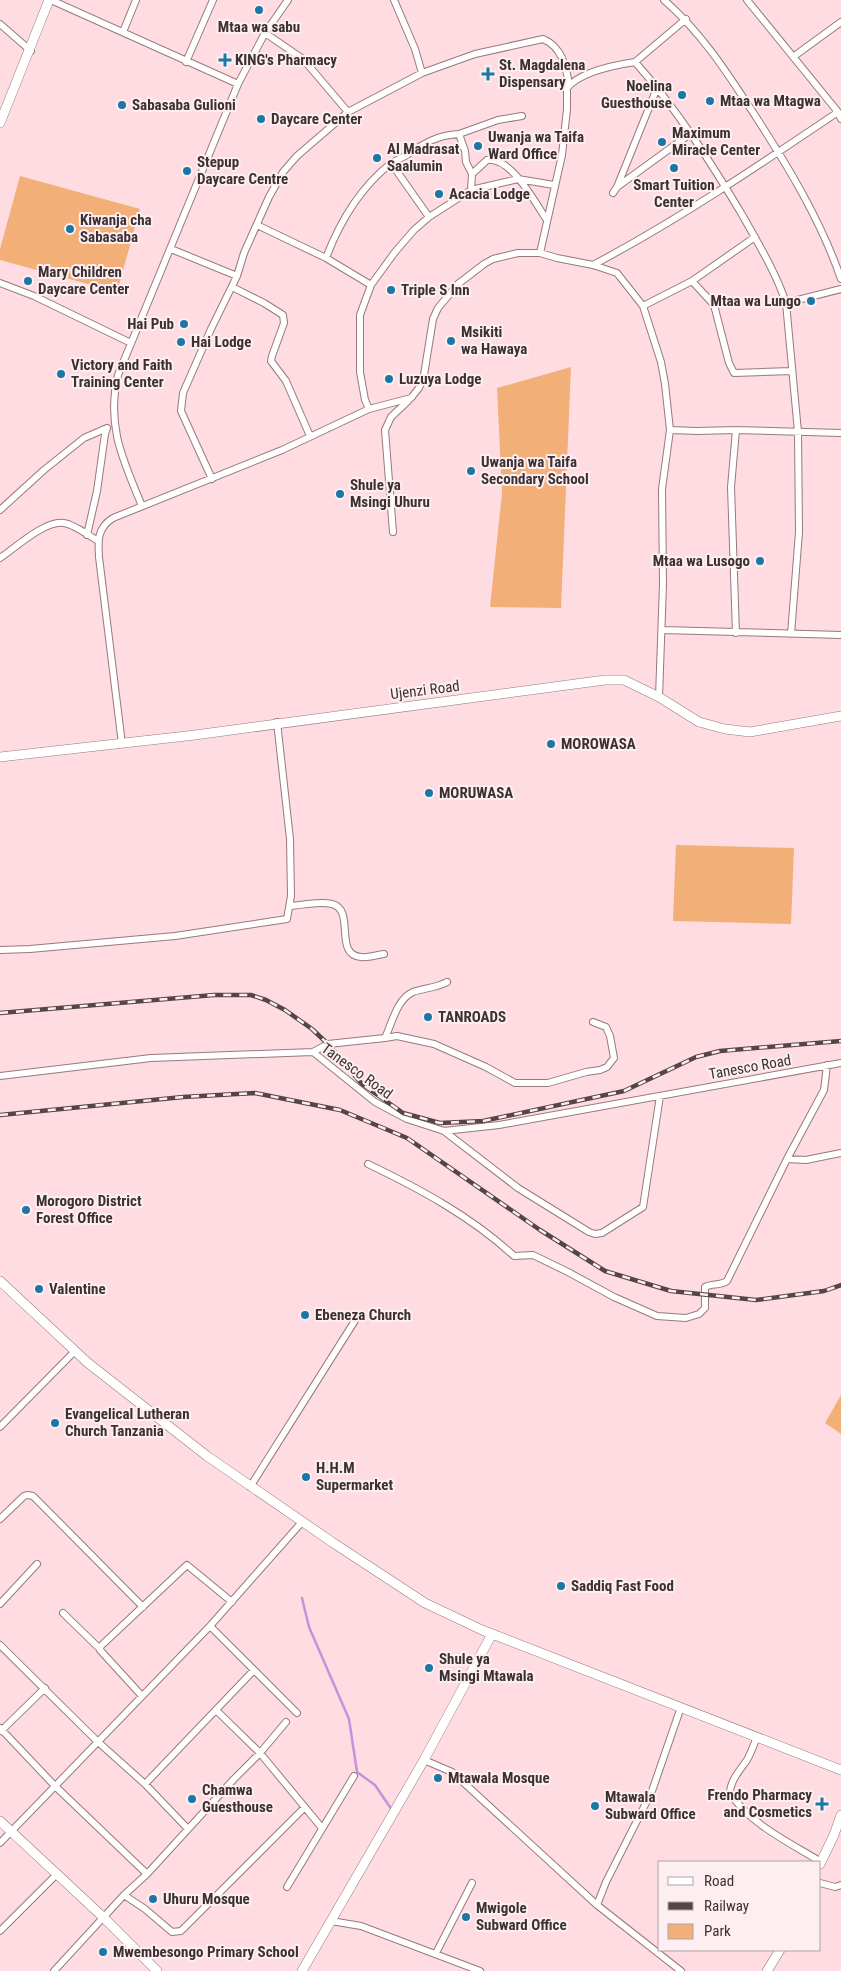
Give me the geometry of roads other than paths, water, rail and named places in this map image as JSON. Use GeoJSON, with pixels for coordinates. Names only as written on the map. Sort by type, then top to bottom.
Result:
{"type":"FeatureCollection","features":[{"type":"Feature","properties":{"kind":"street"},"geometry":{"type":"LineString","coordinates":[[0,124],[50,0],[238,84]]}},
{"type":"Feature","properties":{"kind":"street"},"geometry":{"type":"LineString","coordinates":[[123,32],[136,0]]}},
{"type":"Feature","properties":{"kind":"street"},"geometry":{"type":"LineString","coordinates":[[186,62],[213,0]]}},
{"type":"Feature","properties":{"kind":"street"},"geometry":{"type":"LineString","coordinates":[[142,506],[119,447],[113,416],[118,374],[238,84],[265,33],[288,0]]}},
{"type":"Feature","properties":{"kind":"street"},"geometry":{"type":"LineString","coordinates":[[394,0],[422,73]]}},
{"type":"Feature","properties":{"kind":"street"},"geometry":{"type":"LineString","coordinates":[[664,0],[686,19],[721,63],[778,152],[806,198],[841,279]]}},
{"type":"Feature","properties":{"kind":"street"},"geometry":{"type":"LineString","coordinates":[[593,266],[634,244],[726,188],[778,152],[839,115],[747,0]]}},
{"type":"Feature","properties":{"kind":"street"},"geometry":{"type":"LineString","coordinates":[[569,85],[600,69],[635,62],[686,19]]}},
{"type":"Feature","properties":{"kind":"street"},"geometry":{"type":"LineString","coordinates":[[793,56],[841,22]]}},
{"type":"Feature","properties":{"kind":"street"},"geometry":{"type":"LineString","coordinates":[[0,24],[30,51]]}},
{"type":"Feature","properties":{"kind":"street"},"geometry":{"type":"LineString","coordinates":[[265,33],[303,59],[348,112]]}},
{"type":"Feature","properties":{"kind":"street"},"geometry":{"type":"LineString","coordinates":[[212,479],[181,411],[183,393],[237,276],[244,254],[277,181],[289,164],[348,112],[422,73],[475,54],[544,39],[554,44],[566,68],[569,85],[567,88],[568,109],[563,147],[540,253]]}},
{"type":"Feature","properties":{"kind":"street"},"geometry":{"type":"LineString","coordinates":[[635,62],[657,88],[726,188],[755,238],[782,290],[786,303],[798,432],[799,532],[791,634]]}},
{"type":"Feature","properties":{"kind":"street"},"geometry":{"type":"LineString","coordinates":[[657,88],[615,190],[690,134]]}},
{"type":"Feature","properties":{"kind":"street"},"geometry":{"type":"LineString","coordinates":[[326,258],[335,234],[358,196],[391,163],[423,143],[437,137],[459,134],[498,120],[522,116]]}},
{"type":"Feature","properties":{"kind":"street"},"geometry":{"type":"LineString","coordinates":[[459,134],[465,151],[466,162],[472,174],[471,190]]}},
{"type":"Feature","properties":{"kind":"street"},"geometry":{"type":"LineString","coordinates":[[472,174],[484,162],[492,160],[506,167],[518,179],[547,220]]}},
{"type":"Feature","properties":{"kind":"street"},"geometry":{"type":"LineString","coordinates":[[391,163],[429,217]]}},
{"type":"Feature","properties":{"kind":"street"},"geometry":{"type":"LineString","coordinates":[[369,409],[364,400],[362,389],[359,327],[362,307],[371,285],[395,252],[414,230],[429,217],[471,190],[518,179],[554,185]]}},
{"type":"Feature","properties":{"kind":"street"},"geometry":{"type":"LineString","coordinates":[[257,225],[326,258],[371,285]]}},
{"type":"Feature","properties":{"kind":"street"},"geometry":{"type":"LineString","coordinates":[[643,306],[692,281],[755,238]]}},
{"type":"Feature","properties":{"kind":"street"},"geometry":{"type":"LineString","coordinates":[[171,249],[237,276]]}},
{"type":"Feature","properties":{"kind":"street"},"geometry":{"type":"LineString","coordinates":[[393,532],[385,430],[391,417],[419,388],[424,375],[434,315],[442,302],[458,284],[476,269],[493,259],[518,253],[540,253],[617,273],[643,306],[665,384],[670,430],[662,489],[662,630],[659,697]]}},
{"type":"Feature","properties":{"kind":"street"},"geometry":{"type":"LineString","coordinates":[[692,281],[714,305],[729,363],[734,373],[792,371]]}},
{"type":"Feature","properties":{"kind":"street"},"geometry":{"type":"LineString","coordinates":[[0,283],[34,296],[131,343]]}},
{"type":"Feature","properties":{"kind":"street"},"geometry":{"type":"LineString","coordinates":[[232,287],[283,315],[284,323],[271,361],[286,382],[310,436]]}},
{"type":"Feature","properties":{"kind":"street"},"geometry":{"type":"LineString","coordinates":[[786,303],[841,289]]}},
{"type":"Feature","properties":{"kind":"street"},"geometry":{"type":"LineString","coordinates":[[122,744],[98,541],[100,532],[106,522],[282,450],[369,409],[411,398]]}},
{"type":"Feature","properties":{"kind":"street"},"geometry":{"type":"LineString","coordinates":[[87,534],[97,491],[105,434],[113,416]]}},
{"type":"Feature","properties":{"kind":"street"},"geometry":{"type":"LineString","coordinates":[[0,510],[44,470],[84,438],[107,428]]}},
{"type":"Feature","properties":{"kind":"street"},"geometry":{"type":"LineString","coordinates":[[670,430],[841,433]]}},
{"type":"Feature","properties":{"kind":"street"},"geometry":{"type":"LineString","coordinates":[[736,430],[731,488],[736,633]]}},
{"type":"Feature","properties":{"kind":"street"},"geometry":{"type":"LineString","coordinates":[[0,558],[44,528],[57,523],[65,522],[98,541]]}},
{"type":"Feature","properties":{"kind":"street"},"geometry":{"type":"LineString","coordinates":[[662,630],[841,634]]}},
{"type":"Feature","properties":{"kind":"street","name":"Ujenzi Road"},"geometry":{"type":"LineString","coordinates":[[0,757],[122,744],[605,680],[624,680],[659,697],[700,722],[725,729],[750,732],[841,716]]}},
{"type":"Feature","properties":{"kind":"street"},"geometry":{"type":"LineString","coordinates":[[0,950],[175,936],[287,919],[290,906],[290,839],[277,722]]}},
{"type":"Feature","properties":{"kind":"street"},"geometry":{"type":"LineString","coordinates":[[290,906],[333,904],[340,908],[344,920],[347,946],[351,953],[362,957],[384,954]]}},
{"type":"Feature","properties":{"kind":"street"},"geometry":{"type":"LineString","coordinates":[[385,1038],[403,1000],[412,993],[440,986],[447,982]]}},
{"type":"Feature","properties":{"kind":"street"},"geometry":{"type":"LineString","coordinates":[[313,1052],[328,1044],[397,1036],[434,1044],[486,1067],[515,1083],[548,1083],[600,1070],[607,1067],[614,1058],[610,1036],[606,1027],[594,1022]]}},
{"type":"Feature","properties":{"kind":"street","name":"Tanesco Road"},"geometry":{"type":"LineString","coordinates":[[0,1076],[151,1058],[313,1052],[375,1102],[407,1119],[444,1130],[499,1125],[841,1063]]}},
{"type":"Feature","properties":{"kind":"street"},"geometry":{"type":"LineString","coordinates":[[368,1164],[406,1183],[470,1220],[514,1256],[533,1255],[614,1298],[657,1316],[680,1319],[701,1313],[705,1308],[705,1287],[720,1285],[726,1281],[786,1159],[824,1090],[828,1065]]}},
{"type":"Feature","properties":{"kind":"street"},"geometry":{"type":"LineString","coordinates":[[444,1130],[492,1170],[530,1196],[589,1232],[595,1234],[602,1233],[643,1207],[660,1096]]}},
{"type":"Feature","properties":{"kind":"street"},"geometry":{"type":"LineString","coordinates":[[786,1159],[806,1160],[841,1153]]}},
{"type":"Feature","properties":{"kind":"street"},"geometry":{"type":"LineString","coordinates":[[0,1281],[75,1351],[152,1415],[250,1487],[425,1602],[492,1634],[841,1770]]}},
{"type":"Feature","properties":{"kind":"street"},"geometry":{"type":"LineString","coordinates":[[250,1487],[356,1320]]}},
{"type":"Feature","properties":{"kind":"street"},"geometry":{"type":"LineString","coordinates":[[0,1427],[75,1351]]}},
{"type":"Feature","properties":{"kind":"street"},"geometry":{"type":"LineString","coordinates":[[0,1519],[24,1496],[27,1494],[32,1496],[143,1607]]}},
{"type":"Feature","properties":{"kind":"street"},"geometry":{"type":"LineString","coordinates":[[0,1843],[210,1626],[302,1522]]}},
{"type":"Feature","properties":{"kind":"street"},"geometry":{"type":"LineString","coordinates":[[0,1604],[37,1564]]}},
{"type":"Feature","properties":{"kind":"street"},"geometry":{"type":"LineString","coordinates":[[100,1649],[184,1566],[189,1564],[232,1602]]}},
{"type":"Feature","properties":{"kind":"street"},"geometry":{"type":"LineString","coordinates":[[62,1613],[100,1649],[142,1696]]}},
{"type":"Feature","properties":{"kind":"street"},"geometry":{"type":"LineString","coordinates":[[210,1626],[296,1713]]}},
{"type":"Feature","properties":{"kind":"street"},"geometry":{"type":"LineString","coordinates":[[302,1971],[424,1760],[492,1634]]}},
{"type":"Feature","properties":{"kind":"street"},"geometry":{"type":"LineString","coordinates":[[0,1645],[145,1784],[188,1829]]}},
{"type":"Feature","properties":{"kind":"street"},"geometry":{"type":"LineString","coordinates":[[145,1784],[254,1670]]}},
{"type":"Feature","properties":{"kind":"street"},"geometry":{"type":"LineString","coordinates":[[45,1688],[1,1730],[55,1786],[147,1874]]}},
{"type":"Feature","properties":{"kind":"street"},"geometry":{"type":"LineString","coordinates":[[597,1905],[606,1882],[652,1791],[681,1707]]}},
{"type":"Feature","properties":{"kind":"street"},"geometry":{"type":"LineString","coordinates":[[216,1710],[260,1753],[322,1828]]}},
{"type":"Feature","properties":{"kind":"street"},"geometry":{"type":"LineString","coordinates":[[54,1971],[260,1753],[286,1722]]}},
{"type":"Feature","properties":{"kind":"street"},"geometry":{"type":"LineString","coordinates":[[757,1737],[747,1759],[740,1768],[730,1793],[740,1806],[760,1824],[817,1861]]}},
{"type":"Feature","properties":{"kind":"street"},"geometry":{"type":"LineString","coordinates":[[424,1760],[452,1772],[597,1905],[682,1971]]}},
{"type":"Feature","properties":{"kind":"street"},"geometry":{"type":"LineString","coordinates":[[287,1887],[354,1776]]}},
{"type":"Feature","properties":{"kind":"street"},"geometry":{"type":"LineString","coordinates":[[124,1895],[145,1909],[172,1932],[181,1931],[305,1807]]}},
{"type":"Feature","properties":{"kind":"street"},"geometry":{"type":"LineString","coordinates":[[821,1861],[834,1835],[841,1815]]}},
{"type":"Feature","properties":{"kind":"street"},"geometry":{"type":"LineString","coordinates":[[0,1820],[157,1971]]}},
{"type":"Feature","properties":{"kind":"street"},"geometry":{"type":"LineString","coordinates":[[0,1931],[57,1874]]}},
{"type":"Feature","properties":{"kind":"street"},"geometry":{"type":"LineString","coordinates":[[436,1953],[472,1883]]}},
{"type":"Feature","properties":{"kind":"street"},"geometry":{"type":"LineString","coordinates":[[821,1883],[835,1887],[841,1885]]}},
{"type":"Feature","properties":{"kind":"street"},"geometry":{"type":"LineString","coordinates":[[331,1921],[361,1926],[480,1971]]}},
{"type":"Feature","properties":{"kind":"street"},"geometry":{"type":"LineString","coordinates":[[767,1971],[779,1951]]}},
{"type":"Feature","properties":{"kind":"waterway"},"geometry":{"type":"LineString","coordinates":[[302,1598],[309,1627],[349,1719],[357,1772],[375,1785],[392,1810]]}},
{"type":"Feature","properties":{"kind":"railway"},"geometry":{"type":"LineString","coordinates":[[0,1013],[214,995],[251,995],[285,1010],[312,1029],[328,1044],[362,1084],[403,1113],[440,1123],[483,1121],[624,1091],[696,1057],[720,1051],[841,1041]]}},
{"type":"Feature","properties":{"kind":"railway"},"geometry":{"type":"LineString","coordinates":[[0,1115],[183,1097],[255,1093],[340,1110],[407,1138],[540,1230],[605,1271],[671,1291],[756,1300],[824,1291],[841,1285]]}},
{"type":"Feature","properties":{"kind":"place","name":"Mtaa wa sabu"},"geometry":{"type":"Point","coordinates":[259,10]}},
{"type":"Feature","properties":{"kind":"place","name":"KING's Pharmacy"},"geometry":{"type":"Point","coordinates":[225,60]}},
{"type":"Feature","properties":{"kind":"place","name":"St. Magdalena Dispensary"},"geometry":{"type":"Point","coordinates":[488,74]}},
{"type":"Feature","properties":{"kind":"place","name":"Noelina Guesthouse"},"geometry":{"type":"Point","coordinates":[682,95]}},
{"type":"Feature","properties":{"kind":"place","name":"Mtaa wa Mtagwa"},"geometry":{"type":"Point","coordinates":[710,101]}},
{"type":"Feature","properties":{"kind":"place","name":"Sabasaba Gulioni"},"geometry":{"type":"Point","coordinates":[122,105]}},
{"type":"Feature","properties":{"kind":"place","name":"Daycare Center"},"geometry":{"type":"Point","coordinates":[261,119]}},
{"type":"Feature","properties":{"kind":"place","name":"Maximum Miracle Center"},"geometry":{"type":"Point","coordinates":[662,142]}},
{"type":"Feature","properties":{"kind":"place","name":"Uwanja wa Taifa Ward Office"},"geometry":{"type":"Point","coordinates":[478,146]}},
{"type":"Feature","properties":{"kind":"place","name":"Al Madrasat Saalumin"},"geometry":{"type":"Point","coordinates":[377,158]}},
{"type":"Feature","properties":{"kind":"place","name":"Smart Tuition Center"},"geometry":{"type":"Point","coordinates":[674,168]}},
{"type":"Feature","properties":{"kind":"place","name":"Stepup Daycare Centre"},"geometry":{"type":"Point","coordinates":[187,171]}},
{"type":"Feature","properties":{"kind":"place","name":"Acacia Lodge"},"geometry":{"type":"Point","coordinates":[439,194]}},
{"type":"Feature","properties":{"kind":"place","name":"Kiwanja cha Sabasaba"},"geometry":{"type":"Point","coordinates":[70,229]}},
{"type":"Feature","properties":{"kind":"place","name":"Mary Children Daycare Center"},"geometry":{"type":"Point","coordinates":[28,281]}},
{"type":"Feature","properties":{"kind":"place","name":"Triple S Inn"},"geometry":{"type":"Point","coordinates":[391,290]}},
{"type":"Feature","properties":{"kind":"place","name":"Mtaa wa Lungo"},"geometry":{"type":"Point","coordinates":[811,301]}},
{"type":"Feature","properties":{"kind":"place","name":"Hai Pub"},"geometry":{"type":"Point","coordinates":[184,324]}},
{"type":"Feature","properties":{"kind":"place","name":"Msikiti wa Hawaya"},"geometry":{"type":"Point","coordinates":[451,341]}},
{"type":"Feature","properties":{"kind":"place","name":"Hai Lodge"},"geometry":{"type":"Point","coordinates":[181,342]}},
{"type":"Feature","properties":{"kind":"place","name":"Victory and Faith Training Center"},"geometry":{"type":"Point","coordinates":[61,374]}},
{"type":"Feature","properties":{"kind":"place","name":"Luzuya Lodge"},"geometry":{"type":"Point","coordinates":[389,379]}},
{"type":"Feature","properties":{"kind":"place","name":"Uwanja wa Taifa Secondary School"},"geometry":{"type":"Point","coordinates":[471,471]}},
{"type":"Feature","properties":{"kind":"place","name":"Shule ya Msingi Uhuru"},"geometry":{"type":"Point","coordinates":[340,494]}},
{"type":"Feature","properties":{"kind":"place","name":"Mtaa wa Lusogo"},"geometry":{"type":"Point","coordinates":[760,561]}},
{"type":"Feature","properties":{"kind":"place","name":"MOROWASA"},"geometry":{"type":"Point","coordinates":[551,744]}},
{"type":"Feature","properties":{"kind":"place","name":"MORUWASA"},"geometry":{"type":"Point","coordinates":[429,793]}},
{"type":"Feature","properties":{"kind":"place","name":"TANROADS"},"geometry":{"type":"Point","coordinates":[428,1017]}},
{"type":"Feature","properties":{"kind":"place","name":"Morogoro District Forest Office"},"geometry":{"type":"Point","coordinates":[26,1210]}},
{"type":"Feature","properties":{"kind":"place","name":"Valentine"},"geometry":{"type":"Point","coordinates":[39,1289]}},
{"type":"Feature","properties":{"kind":"place","name":"Ebeneza Church"},"geometry":{"type":"Point","coordinates":[305,1315]}},
{"type":"Feature","properties":{"kind":"place","name":"Evangelical Lutheran Church Tanzania"},"geometry":{"type":"Point","coordinates":[55,1423]}},
{"type":"Feature","properties":{"kind":"place","name":"H.H.M Supermarket"},"geometry":{"type":"Point","coordinates":[306,1477]}},
{"type":"Feature","properties":{"kind":"place","name":"Saddiq Fast Food"},"geometry":{"type":"Point","coordinates":[561,1586]}},
{"type":"Feature","properties":{"kind":"place","name":"Shule ya Msingi Mtawala"},"geometry":{"type":"Point","coordinates":[429,1668]}},
{"type":"Feature","properties":{"kind":"place","name":"Mtawala Mosque"},"geometry":{"type":"Point","coordinates":[438,1778]}},
{"type":"Feature","properties":{"kind":"place","name":"Chamwa Guesthouse"},"geometry":{"type":"Point","coordinates":[192,1799]}},
{"type":"Feature","properties":{"kind":"place","name":"Frendo Pharmacy and Cosmetics"},"geometry":{"type":"Point","coordinates":[822,1804]}},
{"type":"Feature","properties":{"kind":"place","name":"Mtawala Subward Office"},"geometry":{"type":"Point","coordinates":[595,1806]}},
{"type":"Feature","properties":{"kind":"place","name":"Uhuru Mosque"},"geometry":{"type":"Point","coordinates":[153,1899]}},
{"type":"Feature","properties":{"kind":"place","name":"Mwigole Subward Office"},"geometry":{"type":"Point","coordinates":[466,1917]}},
{"type":"Feature","properties":{"kind":"place","name":"Mwembesongo Primary School"},"geometry":{"type":"Point","coordinates":[103,1952]}}]}
